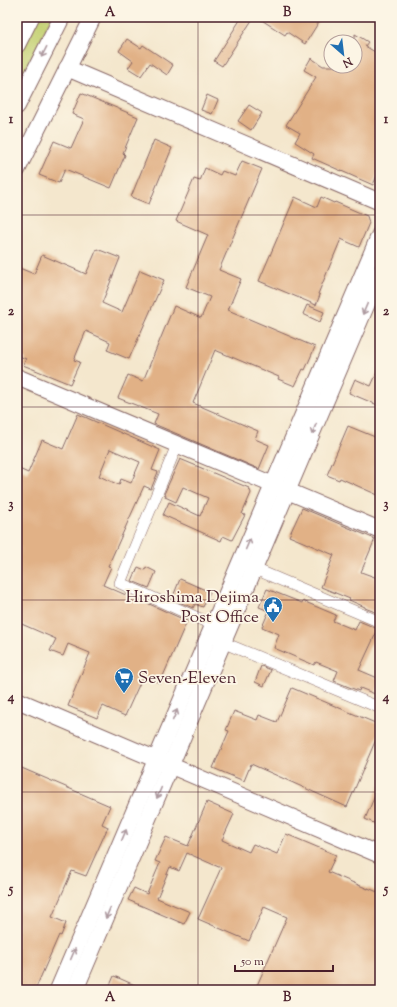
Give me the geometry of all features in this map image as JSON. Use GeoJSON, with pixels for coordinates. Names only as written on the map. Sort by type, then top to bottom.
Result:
{"type":"FeatureCollection","features":[{"type":"Feature","properties":{"kind":"street"},"geometry":{"type":"LineString","coordinates":[[17,45],[31,17]]}},
{"type":"Feature","properties":{"kind":"street"},"geometry":{"type":"LineString","coordinates":[[17,106],[62,17]]}},
{"type":"Feature","properties":{"kind":"street"},"geometry":{"type":"LineString","coordinates":[[17,170],[93,17]]}},
{"type":"Feature","properties":{"kind":"street"},"geometry":{"type":"LineString","coordinates":[[67,68],[380,202]]}},
{"type":"Feature","properties":{"kind":"street"},"geometry":{"type":"LineString","coordinates":[[75,990],[164,762],[280,488],[380,234]]}},
{"type":"Feature","properties":{"kind":"street"},"geometry":{"type":"LineString","coordinates":[[280,488],[380,273]]}},
{"type":"Feature","properties":{"kind":"street"},"geometry":{"type":"LineString","coordinates":[[17,377],[380,530]]}},
{"type":"Feature","properties":{"kind":"street"},"geometry":{"type":"LineString","coordinates":[[177,445],[120,583],[218,634],[378,708],[380,703]]}},
{"type":"Feature","properties":{"kind":"street"},"geometry":{"type":"LineString","coordinates":[[247,565],[380,622]]}},
{"type":"Feature","properties":{"kind":"street"},"geometry":{"type":"LineString","coordinates":[[17,700],[380,855]]}},
{"type":"Feature","properties":{"kind":"street"},"geometry":{"type":"LineString","coordinates":[[58,990],[164,762]]}},
{"type":"Feature","properties":{"kind":"green space"},"geometry":{"type":"Polygon","coordinates":[[[37,17],[52,17],[17,87],[17,57],[37,17]]]}},
{"type":"Feature","properties":{"kind":"building"},"geometry":{"type":"Polygon","coordinates":[[[242,17],[254,17],[222,66],[214,61],[242,17]]]}},
{"type":"Feature","properties":{"kind":"building"},"geometry":{"type":"Polygon","coordinates":[[[257,17],[322,17],[305,44],[287,32],[285,35],[257,17]]]}},
{"type":"Feature","properties":{"kind":"building"},"geometry":{"type":"Polygon","coordinates":[[[127,39],[141,48],[143,45],[173,65],[167,75],[150,63],[141,76],[128,68],[133,61],[119,51],[127,39]]]}},
{"type":"Feature","properties":{"kind":"building"},"geometry":{"type":"Polygon","coordinates":[[[363,39],[368,42],[365,46],[380,55],[380,168],[373,185],[312,158],[314,154],[295,142],[300,133],[286,125],[316,77],[304,70],[311,58],[323,66],[323,74],[363,74],[363,39]]]}},
{"type":"Feature","properties":{"kind":"building"},"geometry":{"type":"Polygon","coordinates":[[[81,93],[138,117],[123,153],[125,155],[111,188],[65,169],[59,183],[39,175],[54,141],[71,148],[84,119],[72,114],[81,93]]]}},
{"type":"Feature","properties":{"kind":"building"},"geometry":{"type":"Polygon","coordinates":[[[207,95],[218,100],[212,114],[201,110],[207,95]]]}},
{"type":"Feature","properties":{"kind":"building"},"geometry":{"type":"Polygon","coordinates":[[[249,105],[262,113],[251,130],[238,121],[249,105]]]}},
{"type":"Feature","properties":{"kind":"building"},"geometry":{"type":"Polygon","coordinates":[[[154,140],[172,148],[149,204],[131,197],[154,140]]]}},
{"type":"Feature","properties":{"kind":"building"},"geometry":{"type":"Polygon","coordinates":[[[242,161],[262,169],[219,270],[241,279],[228,310],[315,347],[305,370],[303,369],[295,386],[278,379],[279,377],[215,350],[193,403],[258,431],[255,439],[269,445],[259,469],[154,424],[158,414],[118,398],[128,375],[143,381],[174,306],[201,318],[210,297],[186,287],[208,235],[176,221],[194,179],[200,181],[205,168],[220,175],[222,171],[235,176],[242,161]]]}},
{"type":"Feature","properties":{"kind":"building"},"geometry":{"type":"Polygon","coordinates":[[[295,197],[317,207],[321,197],[367,216],[369,223],[359,247],[341,239],[318,294],[320,295],[316,305],[259,281],[295,197]]]}},
{"type":"Feature","properties":{"kind":"building"},"geometry":{"type":"Polygon","coordinates":[[[97,249],[120,258],[102,303],[122,312],[140,270],[164,280],[129,359],[107,350],[110,342],[86,331],[74,360],[80,362],[70,384],[23,365],[26,359],[17,355],[17,267],[34,274],[42,255],[86,274],[97,249]]]}},
{"type":"Feature","properties":{"kind":"building"},"geometry":{"type":"Polygon","coordinates":[[[307,305],[324,312],[320,322],[303,314],[307,305]]]}},
{"type":"Feature","properties":{"kind":"building"},"geometry":{"type":"Polygon","coordinates":[[[380,366],[380,406],[349,393],[355,379],[371,386],[380,366]]]}},
{"type":"Feature","properties":{"kind":"building"},"geometry":{"type":"Polygon","coordinates":[[[78,414],[160,450],[152,470],[158,472],[151,489],[144,486],[108,566],[111,567],[103,585],[187,621],[160,683],[143,676],[125,716],[103,706],[97,718],[68,706],[90,653],[68,644],[63,656],[50,651],[56,639],[17,622],[17,468],[28,473],[42,440],[63,449],[78,414]],[[110,449],[99,476],[119,485],[121,479],[131,483],[140,462],[110,449]]]}},
{"type":"Feature","properties":{"kind":"building"},"geometry":{"type":"Polygon","coordinates":[[[348,426],[380,439],[380,496],[340,478],[339,480],[327,475],[348,426]]]}},
{"type":"Feature","properties":{"kind":"building"},"geometry":{"type":"Polygon","coordinates":[[[180,459],[249,488],[251,493],[242,514],[245,515],[232,540],[223,536],[221,541],[163,515],[169,502],[200,516],[208,498],[183,487],[176,502],[165,497],[166,495],[164,494],[180,459]]]}},
{"type":"Feature","properties":{"kind":"building"},"geometry":{"type":"Polygon","coordinates":[[[302,508],[375,539],[361,572],[380,579],[380,614],[321,587],[334,555],[289,536],[302,508]]]}},
{"type":"Feature","properties":{"kind":"building"},"geometry":{"type":"Polygon","coordinates":[[[138,567],[145,570],[146,567],[156,572],[149,588],[132,581],[138,567]]]}},
{"type":"Feature","properties":{"kind":"building"},"geometry":{"type":"Polygon","coordinates":[[[180,579],[210,592],[203,607],[195,604],[193,608],[172,599],[180,579]]]}},
{"type":"Feature","properties":{"kind":"building"},"geometry":{"type":"Polygon","coordinates":[[[267,589],[302,603],[303,601],[336,615],[333,621],[355,630],[359,621],[378,629],[359,670],[380,679],[375,694],[360,688],[359,691],[334,681],[338,671],[316,662],[314,665],[274,648],[279,634],[262,627],[269,611],[259,607],[267,589]]]}},
{"type":"Feature","properties":{"kind":"building"},"geometry":{"type":"Polygon","coordinates":[[[261,666],[271,670],[264,686],[255,682],[261,666]]]}},
{"type":"Feature","properties":{"kind":"building"},"geometry":{"type":"Polygon","coordinates":[[[292,688],[380,725],[380,730],[347,807],[251,764],[244,781],[213,768],[229,731],[226,730],[234,711],[257,720],[259,715],[277,722],[292,688]]]}},
{"type":"Feature","properties":{"kind":"building"},"geometry":{"type":"Polygon","coordinates":[[[17,766],[110,806],[102,824],[108,827],[86,876],[72,871],[52,917],[66,923],[61,936],[59,935],[35,990],[17,990],[17,766]]]}},
{"type":"Feature","properties":{"kind":"building"},"geometry":{"type":"Polygon","coordinates":[[[380,784],[380,826],[365,819],[380,784]]]}},
{"type":"Feature","properties":{"kind":"building"},"geometry":{"type":"Polygon","coordinates":[[[207,802],[234,814],[222,840],[249,852],[253,844],[277,854],[286,834],[336,855],[328,872],[380,893],[380,990],[255,990],[287,917],[264,907],[249,941],[198,919],[221,868],[187,853],[179,871],[170,867],[157,898],[190,912],[184,924],[128,900],[134,888],[147,894],[160,863],[155,861],[166,837],[188,846],[207,802]]]}},
{"type":"Feature","properties":{"kind":"building"},"geometry":{"type":"Polygon","coordinates":[[[114,976],[146,990],[108,990],[114,976]]]}},
{"type":"Feature","properties":{"kind":"place","name":"Hiroshima Dejima Post Office"},"geometry":{"type":"Point","coordinates":[273,623]}},
{"type":"Feature","properties":{"kind":"place","name":"Seven-Eleven"},"geometry":{"type":"Point","coordinates":[124,694]}}]}
